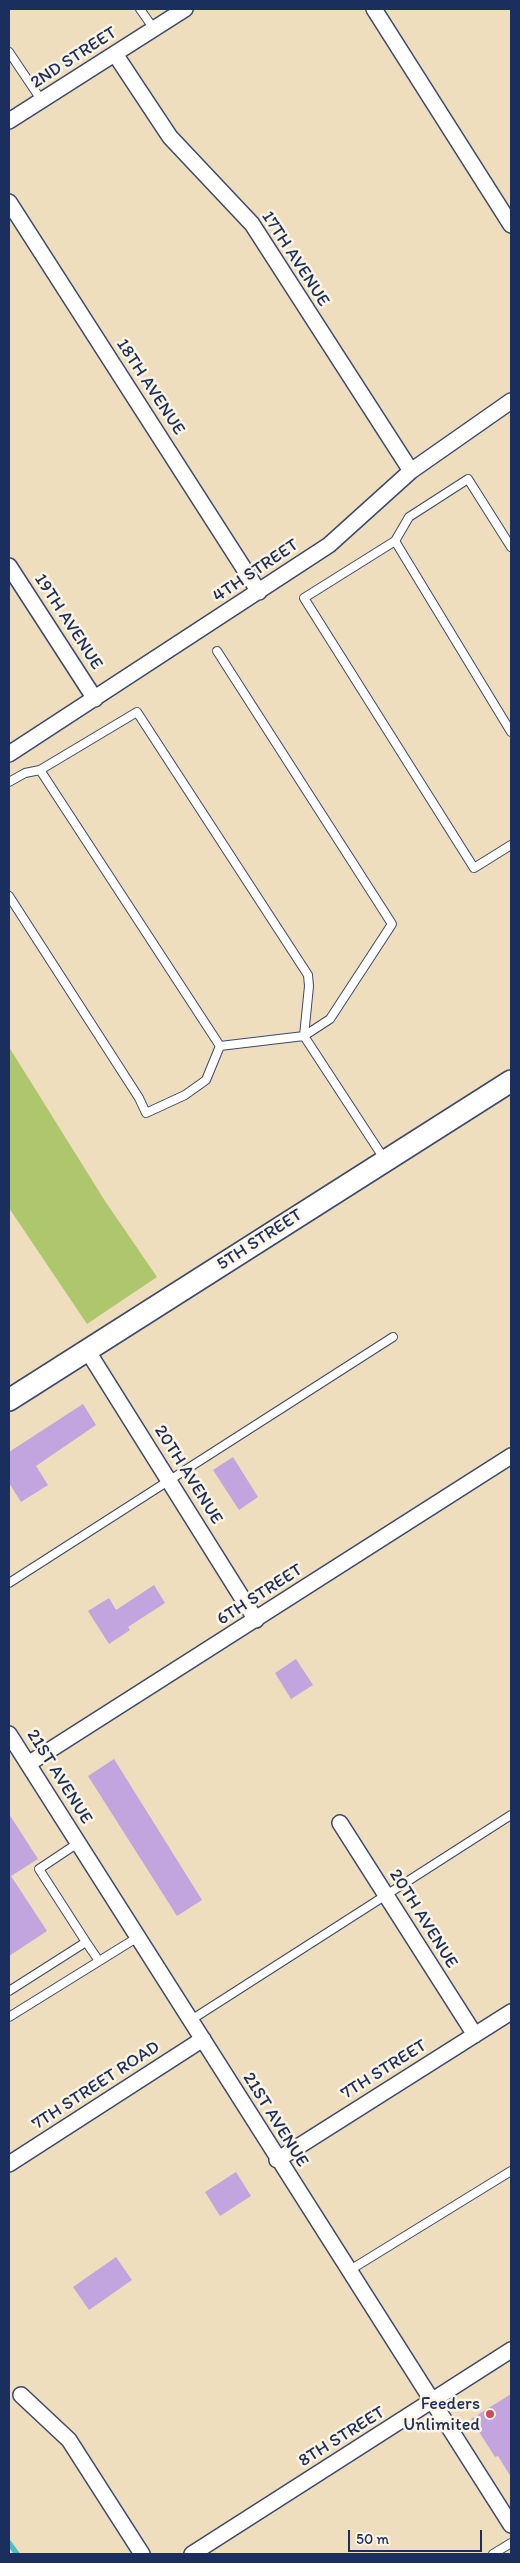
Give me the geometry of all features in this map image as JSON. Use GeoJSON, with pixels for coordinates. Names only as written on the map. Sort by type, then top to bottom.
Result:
{"type":"FeatureCollection","features":[{"type":"Feature","properties":{"kind":"main road","name":"5TH STREET"},"geometry":{"type":"LineString","coordinates":[[9,1400],[511,1081]]}},
{"type":"Feature","properties":{"kind":"street","name":"2ND STREET"},"geometry":{"type":"LineString","coordinates":[[9,122],[185,9]]}},
{"type":"Feature","properties":{"kind":"street"},"geometry":{"type":"LineString","coordinates":[[374,9],[511,225]]}},
{"type":"Feature","properties":{"kind":"street","name":"17TH AVENUE"},"geometry":{"type":"LineString","coordinates":[[115,54],[170,137],[252,224],[410,471]]}},
{"type":"Feature","properties":{"kind":"street","name":"18TH AVENUE"},"geometry":{"type":"LineString","coordinates":[[9,202],[259,592]]}},
{"type":"Feature","properties":{"kind":"street","name":"4TH STREET"},"geometry":{"type":"LineString","coordinates":[[9,754],[329,545],[410,471],[511,401]]}},
{"type":"Feature","properties":{"kind":"street","name":"19TH AVENUE"},"geometry":{"type":"LineString","coordinates":[[9,566],[95,699]]}},
{"type":"Feature","properties":{"kind":"street","name":"20TH AVENUE"},"geometry":{"type":"LineString","coordinates":[[87,1350],[256,1620]]}},
{"type":"Feature","properties":{"kind":"street","name":"6TH STREET"},"geometry":{"type":"LineString","coordinates":[[28,1764],[511,1456]]}},
{"type":"Feature","properties":{"kind":"street","name":"21ST AVENUE"},"geometry":{"type":"LineString","coordinates":[[9,1734],[13,1751],[28,1764],[203,2039],[277,2160],[350,2270],[511,2525]]}},
{"type":"Feature","properties":{"kind":"street","name":"20TH AVENUE"},"geometry":{"type":"LineString","coordinates":[[340,1822],[475,2035]]}},
{"type":"Feature","properties":{"kind":"street","name":"7TH STREET"},"geometry":{"type":"LineString","coordinates":[[277,2160],[511,2012]]}},
{"type":"Feature","properties":{"kind":"street","name":"7TH STREET ROAD"},"geometry":{"type":"LineString","coordinates":[[9,2164],[203,2039]]}},
{"type":"Feature","properties":{"kind":"street","name":"8TH STREET"},"geometry":{"type":"LineString","coordinates":[[192,2554],[511,2350]]}},
{"type":"Feature","properties":{"kind":"street"},"geometry":{"type":"LineString","coordinates":[[21,2395],[70,2440],[142,2554]]}},
{"type":"Feature","properties":{"kind":"lane"},"geometry":{"type":"LineString","coordinates":[[140,9],[154,29]]}},
{"type":"Feature","properties":{"kind":"lane"},"geometry":{"type":"LineString","coordinates":[[9,52],[42,101]]}},
{"type":"Feature","properties":{"kind":"lane"},"geometry":{"type":"LineString","coordinates":[[511,547],[468,479],[409,517],[395,541],[304,598],[474,868],[511,845]]}},
{"type":"Feature","properties":{"kind":"lane"},"geometry":{"type":"LineString","coordinates":[[395,541],[511,732]]}},
{"type":"Feature","properties":{"kind":"lane"},"geometry":{"type":"LineString","coordinates":[[217,651],[392,924],[330,1019],[304,1036],[220,1046]]}},
{"type":"Feature","properties":{"kind":"lane"},"geometry":{"type":"LineString","coordinates":[[9,782],[25,773],[40,770],[138,712],[308,976],[304,1036],[385,1160]]}},
{"type":"Feature","properties":{"kind":"lane"},"geometry":{"type":"LineString","coordinates":[[40,770],[220,1046]]}},
{"type":"Feature","properties":{"kind":"lane"},"geometry":{"type":"LineString","coordinates":[[9,896],[139,1098],[146,1113],[185,1095],[206,1080],[220,1046]]}},
{"type":"Feature","properties":{"kind":"lane"},"geometry":{"type":"LineString","coordinates":[[9,1583],[393,1337]]}},
{"type":"Feature","properties":{"kind":"lane"},"geometry":{"type":"LineString","coordinates":[[191,2020],[511,1816]]}},
{"type":"Feature","properties":{"kind":"lane"},"geometry":{"type":"LineString","coordinates":[[78,1843],[39,1869],[99,1961]]}},
{"type":"Feature","properties":{"kind":"lane"},"geometry":{"type":"LineString","coordinates":[[9,2017],[138,1937]]}},
{"type":"Feature","properties":{"kind":"lane"},"geometry":{"type":"LineString","coordinates":[[9,1991],[86,1942]]}},
{"type":"Feature","properties":{"kind":"lane"},"geometry":{"type":"LineString","coordinates":[[350,2270],[511,2171]]}},
{"type":"Feature","properties":{"kind":"lane"},"geometry":{"type":"LineString","coordinates":[[493,2554],[511,2543]]}},
{"type":"Feature","properties":{"kind":"green space"},"geometry":{"type":"Polygon","coordinates":[[[9,1047],[105,1201],[157,1277],[87,1324],[9,1208],[9,1047]]]}},
{"type":"Feature","properties":{"kind":"building"},"geometry":{"type":"Polygon","coordinates":[[[83,1404],[96,1425],[36,1466],[48,1485],[21,1502],[9,1483],[9,1452],[83,1404]]]}},
{"type":"Feature","properties":{"kind":"building"},"geometry":{"type":"Polygon","coordinates":[[[233,1457],[258,1497],[239,1510],[213,1470],[233,1457]]]}},
{"type":"Feature","properties":{"kind":"building"},"geometry":{"type":"Polygon","coordinates":[[[154,1585],[165,1603],[128,1627],[130,1630],[109,1644],[88,1611],[109,1598],[116,1610],[154,1585]]]}},
{"type":"Feature","properties":{"kind":"building"},"geometry":{"type":"Polygon","coordinates":[[[296,1659],[313,1685],[291,1699],[275,1673],[296,1659]]]}},
{"type":"Feature","properties":{"kind":"building"},"geometry":{"type":"Polygon","coordinates":[[[114,1759],[202,1900],[177,1916],[88,1776],[114,1759]]]}},
{"type":"Feature","properties":{"kind":"building"},"geometry":{"type":"Polygon","coordinates":[[[9,1814],[38,1859],[11,1876],[47,1931],[9,1956],[9,1814]]]}},
{"type":"Feature","properties":{"kind":"building"},"geometry":{"type":"Polygon","coordinates":[[[236,2172],[251,2196],[220,2216],[205,2192],[236,2172]]]}},
{"type":"Feature","properties":{"kind":"building"},"geometry":{"type":"Polygon","coordinates":[[[116,2257],[132,2280],[89,2310],[73,2287],[116,2257]]]}},
{"type":"Feature","properties":{"kind":"building"},"geometry":{"type":"Polygon","coordinates":[[[511,2394],[511,2477],[498,2456],[495,2457],[471,2419],[511,2394]]]}},
{"type":"Feature","properties":{"kind":"waterway"},"geometry":{"type":"LineString","coordinates":[[9,2543],[17,2554]]}},
{"type":"Feature","properties":{"kind":"place","name":"Feeders Unlimited"},"geometry":{"type":"Point","coordinates":[490,2414]}}]}
